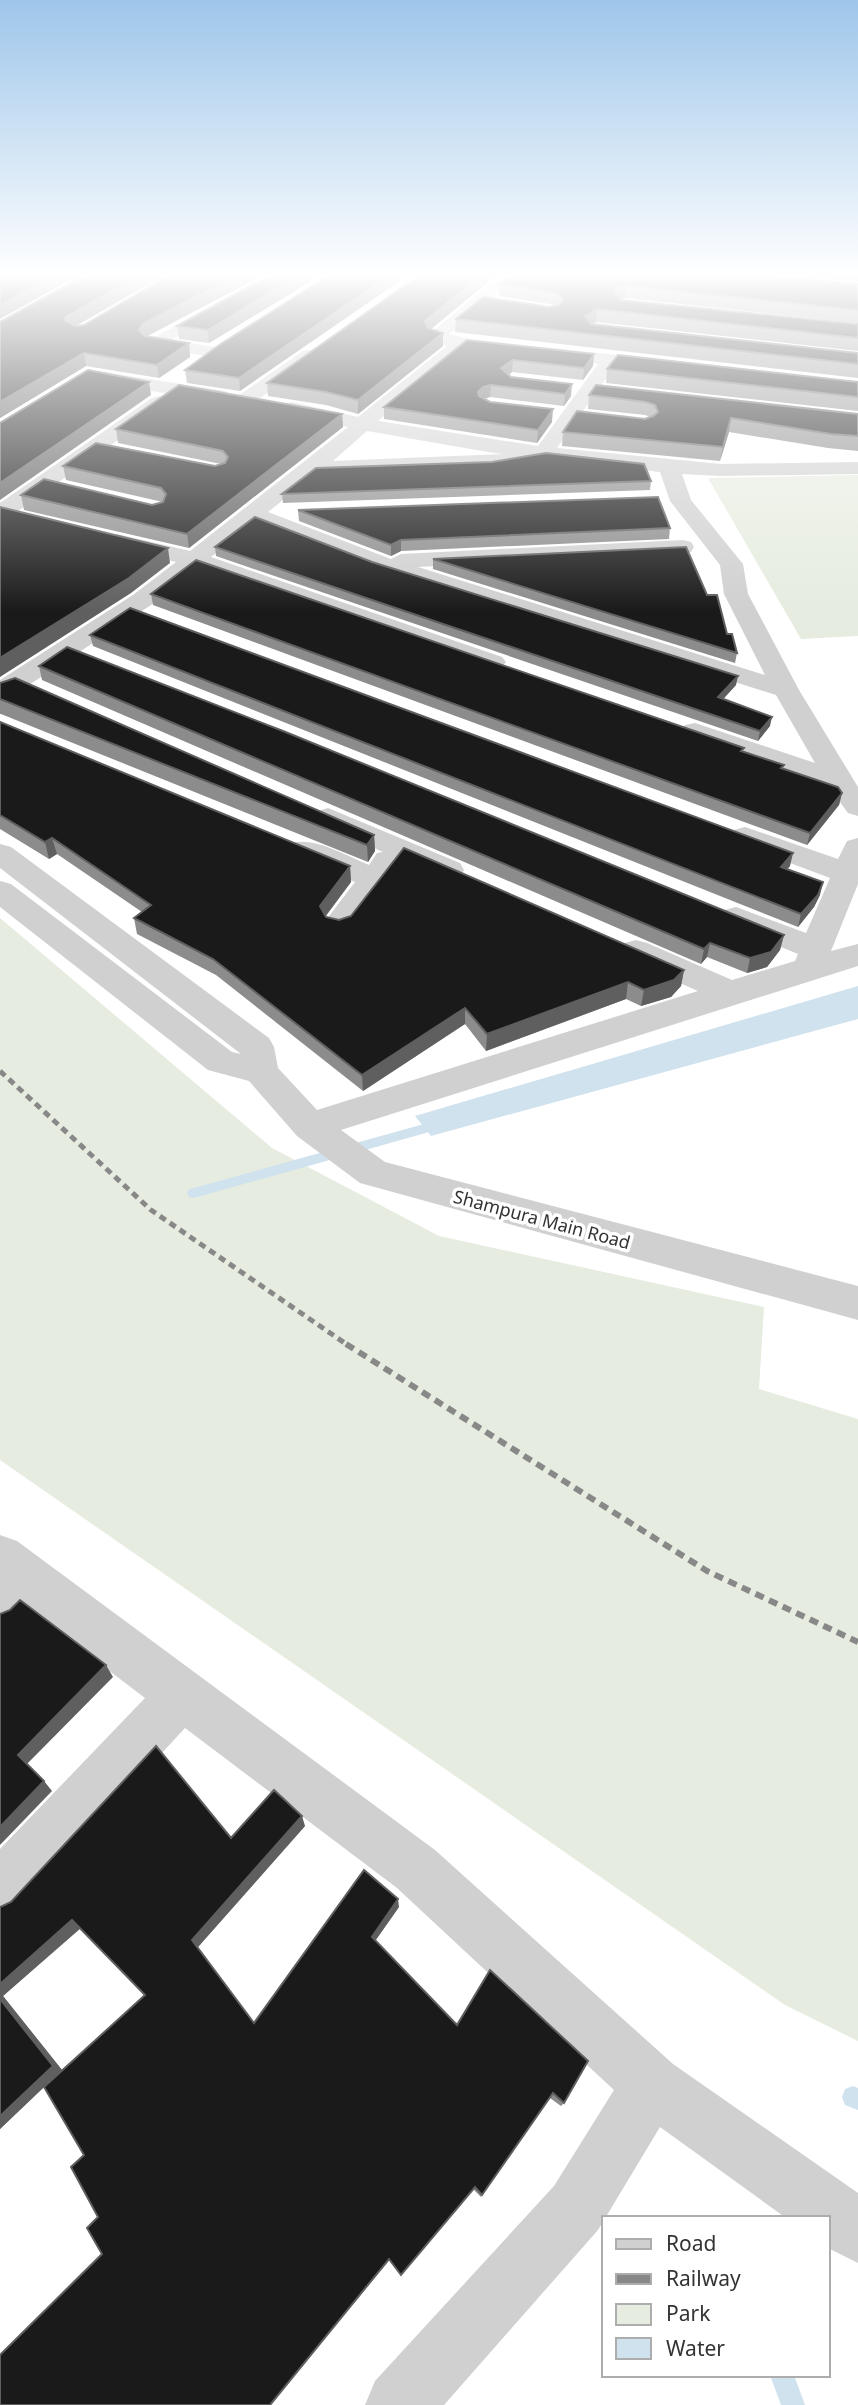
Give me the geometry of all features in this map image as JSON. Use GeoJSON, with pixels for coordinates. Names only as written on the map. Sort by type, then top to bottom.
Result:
{"type":"FeatureCollection","features":[{"type":"Feature","properties":{"kind":"street"},"geometry":{"type":"LineString","coordinates":[[0,513],[96,446],[170,386]]}},
{"type":"Feature","properties":{"kind":"street"},"geometry":{"type":"LineString","coordinates":[[199,386],[245,400],[326,414],[362,424],[543,453],[721,470],[805,462],[858,468]]}},
{"type":"Feature","properties":{"kind":"street"},"geometry":{"type":"LineString","coordinates":[[245,400],[265,386]]}},
{"type":"Feature","properties":{"kind":"street"},"geometry":{"type":"LineString","coordinates":[[20,688],[81,653],[130,608],[413,386]]}},
{"type":"Feature","properties":{"kind":"street"},"geometry":{"type":"LineString","coordinates":[[565,386],[615,393]]}},
{"type":"Feature","properties":{"kind":"street"},"geometry":{"type":"LineString","coordinates":[[310,468],[492,461],[543,453],[590,386]]}},
{"type":"Feature","properties":{"kind":"street"},"geometry":{"type":"LineString","coordinates":[[543,412],[594,418]]}},
{"type":"Feature","properties":{"kind":"street"},"geometry":{"type":"LineString","coordinates":[[721,470],[733,445]]}},
{"type":"Feature","properties":{"kind":"street"},"geometry":{"type":"LineString","coordinates":[[96,446],[122,452]]}},
{"type":"Feature","properties":{"kind":"street"},"geometry":{"type":"LineString","coordinates":[[669,467],[680,498],[731,564],[736,594],[786,690],[839,781],[858,807]]}},
{"type":"Feature","properties":{"kind":"street"},"geometry":{"type":"LineString","coordinates":[[42,483],[67,489]]}},
{"type":"Feature","properties":{"kind":"street"},"geometry":{"type":"LineString","coordinates":[[654,500],[680,498]]}},
{"type":"Feature","properties":{"kind":"street"},"geometry":{"type":"LineString","coordinates":[[252,514],[307,512]]}},
{"type":"Feature","properties":{"kind":"street"},"geometry":{"type":"LineString","coordinates":[[0,513],[26,519]]}},
{"type":"Feature","properties":{"kind":"street"},"geometry":{"type":"LineString","coordinates":[[252,514],[381,563],[786,690]]}},
{"type":"Feature","properties":{"kind":"street"},"geometry":{"type":"LineString","coordinates":[[91,534],[194,559],[510,668]]}},
{"type":"Feature","properties":{"kind":"street"},"geometry":{"type":"LineString","coordinates":[[381,563],[426,558],[717,546]]}},
{"type":"Feature","properties":{"kind":"street"},"geometry":{"type":"LineString","coordinates":[[130,608],[156,618]]}},
{"type":"Feature","properties":{"kind":"street"},"geometry":{"type":"LineString","coordinates":[[668,722],[839,781]]}},
{"type":"Feature","properties":{"kind":"street"},"geometry":{"type":"LineString","coordinates":[[309,808],[474,880]]}},
{"type":"Feature","properties":{"kind":"street"},"geometry":{"type":"LineString","coordinates":[[715,825],[852,860],[811,959]]}},
{"type":"Feature","properties":{"kind":"street"},"geometry":{"type":"LineString","coordinates":[[284,841],[374,878]]}},
{"type":"Feature","properties":{"kind":"street"},"geometry":{"type":"LineString","coordinates":[[340,924],[398,847]]}},
{"type":"Feature","properties":{"kind":"street","name":"Shampura Main Road"},"geometry":{"type":"LineString","coordinates":[[0,853],[257,1047],[261,1072],[317,1132],[373,1173],[858,1303]]}},
{"type":"Feature","properties":{"kind":"street"},"geometry":{"type":"LineString","coordinates":[[0,891],[220,1061],[261,1072]]}},
{"type":"Feature","properties":{"kind":"street"},"geometry":{"type":"LineString","coordinates":[[713,908],[811,959]]}},
{"type":"Feature","properties":{"kind":"street"},"geometry":{"type":"LineString","coordinates":[[613,941],[727,991]]}},
{"type":"Feature","properties":{"kind":"street"},"geometry":{"type":"LineString","coordinates":[[317,1132],[727,991],[811,959],[858,955]]}},
{"type":"Feature","properties":{"kind":"street"},"geometry":{"type":"LineString","coordinates":[[9,1579],[182,1695],[416,1869],[652,2085],[858,2231]]}},
{"type":"Feature","properties":{"kind":"street"},"geometry":{"type":"LineString","coordinates":[[0,1889],[182,1695]]}},
{"type":"Feature","properties":{"kind":"street"},"geometry":{"type":"LineString","coordinates":[[399,2405],[576,2208],[652,2085]]}},
{"type":"Feature","properties":{"kind":"green space"},"geometry":{"type":"Polygon","coordinates":[[[858,475],[858,636],[801,639],[708,478],[858,475]]]}},
{"type":"Feature","properties":{"kind":"green space"},"geometry":{"type":"Polygon","coordinates":[[[0,918],[272,1148],[439,1236],[764,1307],[759,1389],[858,1419],[858,2041],[785,2005],[0,1460],[0,918]]]}},
{"type":"Feature","properties":{"kind":"water"},"geometry":{"type":"Polygon","coordinates":[[[858,986],[858,1019],[431,1136],[415,1116],[858,986]]]}},
{"type":"Feature","properties":{"kind":"building"},"geometry":{"type":"Polygon","coordinates":[[[0,386],[27,386],[0,402],[0,386]]]}},
{"type":"Feature","properties":{"kind":"building"},"geometry":{"type":"Polygon","coordinates":[[[61,386],[143,386],[0,483],[0,423],[61,386]]]}},
{"type":"Feature","properties":{"kind":"building"},"geometry":{"type":"Polygon","coordinates":[[[177,386],[342,414],[187,534],[21,495],[44,479],[152,505],[163,502],[166,494],[161,488],[63,466],[96,443],[215,466],[225,463],[228,457],[223,451],[116,429],[177,386]]]}},
{"type":"Feature","properties":{"kind":"building"},"geometry":{"type":"Polygon","coordinates":[[[288,386],[375,386],[358,400],[288,386]]]}},
{"type":"Feature","properties":{"kind":"building"},"geometry":{"type":"Polygon","coordinates":[[[410,386],[486,386],[478,392],[479,396],[490,402],[553,409],[538,430],[384,407],[410,386]]]}},
{"type":"Feature","properties":{"kind":"building"},"geometry":{"type":"Polygon","coordinates":[[[501,386],[570,386],[565,394],[501,386]]]}},
{"type":"Feature","properties":{"kind":"building"},"geometry":{"type":"Polygon","coordinates":[[[595,386],[607,386],[858,414],[858,436],[731,418],[723,447],[563,432],[577,411],[645,419],[658,412],[655,405],[646,402],[589,395],[595,386]]]}},
{"type":"Feature","properties":{"kind":"building"},"geometry":{"type":"Polygon","coordinates":[[[761,386],[858,386],[858,397],[761,386]]]}},
{"type":"Feature","properties":{"kind":"building"},"geometry":{"type":"Polygon","coordinates":[[[546,453],[644,464],[651,481],[282,494],[316,468],[492,462],[546,453]]]}},
{"type":"Feature","properties":{"kind":"building"},"geometry":{"type":"Polygon","coordinates":[[[658,497],[670,528],[401,540],[391,545],[298,510],[658,497]]]}},
{"type":"Feature","properties":{"kind":"building"},"geometry":{"type":"Polygon","coordinates":[[[0,507],[168,548],[129,578],[0,658],[0,507]]]}},
{"type":"Feature","properties":{"kind":"building"},"geometry":{"type":"Polygon","coordinates":[[[255,517],[372,562],[738,676],[718,697],[772,717],[760,731],[215,547],[255,517]]]}},
{"type":"Feature","properties":{"kind":"building"},"geometry":{"type":"Polygon","coordinates":[[[686,547],[707,595],[717,595],[727,634],[732,634],[737,653],[433,559],[686,547]]]}},
{"type":"Feature","properties":{"kind":"building"},"geometry":{"type":"Polygon","coordinates":[[[196,560],[744,748],[741,751],[838,787],[842,793],[810,833],[151,594],[196,560]]]}},
{"type":"Feature","properties":{"kind":"building"},"geometry":{"type":"Polygon","coordinates":[[[130,608],[793,853],[781,867],[823,882],[818,895],[801,914],[90,635],[130,608]]]}},
{"type":"Feature","properties":{"kind":"building"},"geometry":{"type":"Polygon","coordinates":[[[67,647],[283,731],[784,935],[771,952],[750,958],[710,943],[704,949],[39,666],[67,647]]]}},
{"type":"Feature","properties":{"kind":"building"},"geometry":{"type":"Polygon","coordinates":[[[15,678],[374,835],[367,845],[0,699],[0,683],[15,678]]]}},
{"type":"Feature","properties":{"kind":"building"},"geometry":{"type":"Polygon","coordinates":[[[0,722],[350,866],[320,906],[326,917],[339,920],[351,916],[404,848],[684,970],[674,980],[644,990],[628,982],[487,1034],[465,1008],[362,1075],[213,959],[134,918],[151,905],[52,838],[45,842],[0,815],[0,722]]]}},
{"type":"Feature","properties":{"kind":"building"},"geometry":{"type":"Polygon","coordinates":[[[20,1600],[106,1665],[18,1755],[44,1781],[0,1827],[0,1614],[10,1610],[20,1600]]]}},
{"type":"Feature","properties":{"kind":"building"},"geometry":{"type":"Polygon","coordinates":[[[156,1746],[231,1838],[274,1790],[302,1816],[192,1940],[254,2023],[364,1870],[398,1899],[372,1937],[457,2025],[490,1970],[588,2061],[564,2103],[553,2093],[482,2195],[475,2187],[401,2275],[389,2259],[270,2405],[0,2405],[0,2355],[102,2254],[87,2228],[98,2217],[71,2167],[84,2155],[44,2087],[145,1995],[72,1920],[0,1984],[0,1907],[11,1902],[156,1746]]]}},
{"type":"Feature","properties":{"kind":"building"},"geometry":{"type":"Polygon","coordinates":[[[0,1999],[53,2066],[0,2116],[0,1999]]]}},
{"type":"Feature","properties":{"kind":"waterway"},"geometry":{"type":"LineString","coordinates":[[194,1193],[442,1124]]}},
{"type":"Feature","properties":{"kind":"waterway"},"geometry":{"type":"LineString","coordinates":[[853,2097],[858,2099]]}},
{"type":"Feature","properties":{"kind":"waterway"},"geometry":{"type":"LineString","coordinates":[[783,2377],[793,2405]]}},
{"type":"Feature","properties":{"kind":"railway"},"geometry":{"type":"LineString","coordinates":[[0,1071],[151,1210],[347,1345]]}},
{"type":"Feature","properties":{"kind":"railway"},"geometry":{"type":"LineString","coordinates":[[347,1345],[707,1571],[858,1642]]}}]}
